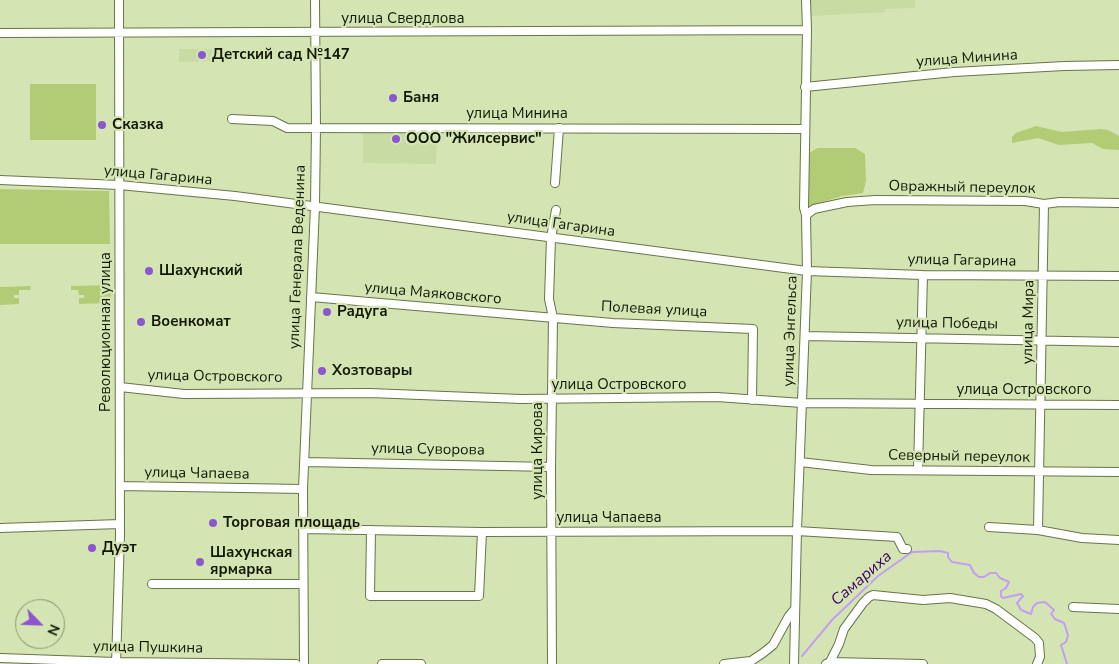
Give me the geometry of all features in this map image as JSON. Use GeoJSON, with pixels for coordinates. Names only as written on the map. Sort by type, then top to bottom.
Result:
{"type":"FeatureCollection","features":[{"type":"Feature","properties":{"kind":"street","name":"Революционная улица"},"geometry":{"type":"LineString","coordinates":[[116,663],[120,524],[119,0]]}},
{"type":"Feature","properties":{"kind":"street","name":"улица Генерала Веденина"},"geometry":{"type":"LineString","coordinates":[[304,664],[302,584],[303,489],[315,206],[314,0]]}},
{"type":"Feature","properties":{"kind":"street","name":"улица Энгельса"},"geometry":{"type":"LineString","coordinates":[[794,664],[794,610],[807,271],[806,215],[804,208],[806,0]]}},
{"type":"Feature","properties":{"kind":"street","name":"улица Свердлова"},"geometry":{"type":"LineString","coordinates":[[0,33],[807,30]]}},
{"type":"Feature","properties":{"kind":"street","name":"улица Минина"},"geometry":{"type":"LineString","coordinates":[[805,87],[954,72],[1119,65]]}},
{"type":"Feature","properties":{"kind":"street","name":"улица Минина"},"geometry":{"type":"LineString","coordinates":[[232,119],[273,120],[287,128],[804,129]]}},
{"type":"Feature","properties":{"kind":"street"},"geometry":{"type":"LineString","coordinates":[[556,183],[559,128]]}},
{"type":"Feature","properties":{"kind":"street","name":"улица Гагарина"},"geometry":{"type":"LineString","coordinates":[[0,180],[119,185],[315,206],[807,271],[923,275],[1119,276]]}},
{"type":"Feature","properties":{"kind":"street","name":"Овражный переулок"},"geometry":{"type":"LineString","coordinates":[[806,215],[814,209],[847,202],[875,200],[1025,201],[1044,204],[1060,202],[1119,203]]}},
{"type":"Feature","properties":{"kind":"street","name":"улица Мира"},"geometry":{"type":"LineString","coordinates":[[1038,530],[1042,404],[1044,204]]}},
{"type":"Feature","properties":{"kind":"street","name":"улица Кирова"},"geometry":{"type":"LineString","coordinates":[[552,664],[551,467],[553,318],[549,299],[551,238],[556,210]]}},
{"type":"Feature","properties":{"kind":"street"},"geometry":{"type":"LineString","coordinates":[[918,469],[923,275]]}},
{"type":"Feature","properties":{"kind":"street","name":"улица Маяковского"},"geometry":{"type":"LineString","coordinates":[[311,297],[553,318]]}},
{"type":"Feature","properties":{"kind":"street","name":"Полевая улица"},"geometry":{"type":"LineString","coordinates":[[553,318],[753,329],[752,400]]}},
{"type":"Feature","properties":{"kind":"street","name":"улица Победы"},"geometry":{"type":"LineString","coordinates":[[805,336],[1042,339],[1119,342]]}},
{"type":"Feature","properties":{"kind":"street","name":"улица Островского"},"geometry":{"type":"LineString","coordinates":[[120,388],[184,394],[370,393],[521,399],[717,398],[802,403],[1119,405]]}},
{"type":"Feature","properties":{"kind":"street","name":"улица Суворова"},"geometry":{"type":"LineString","coordinates":[[305,462],[551,467]]}},
{"type":"Feature","properties":{"kind":"street","name":"Северный переулок"},"geometry":{"type":"LineString","coordinates":[[800,462],[863,469],[1119,472]]}},
{"type":"Feature","properties":{"kind":"street","name":"улица Чапаева"},"geometry":{"type":"LineString","coordinates":[[120,486],[303,489]]}},
{"type":"Feature","properties":{"kind":"street"},"geometry":{"type":"LineString","coordinates":[[0,528],[120,524]]}},
{"type":"Feature","properties":{"kind":"street"},"geometry":{"type":"LineString","coordinates":[[989,527],[1038,530],[1082,538],[1119,540]]}},
{"type":"Feature","properties":{"kind":"street","name":"улица Чапаева"},"geometry":{"type":"LineString","coordinates":[[303,529],[482,532],[797,531],[897,537],[902,549],[906,549]]}},
{"type":"Feature","properties":{"kind":"street"},"geometry":{"type":"LineString","coordinates":[[371,530],[370,596],[479,596],[482,532]]}},
{"type":"Feature","properties":{"kind":"street"},"geometry":{"type":"LineString","coordinates":[[152,584],[302,584]]}},
{"type":"Feature","properties":{"kind":"street"},"geometry":{"type":"LineString","coordinates":[[923,664],[828,663],[839,644],[844,629],[863,603],[873,595],[924,600],[950,598],[986,604],[996,609],[1035,638],[1039,643],[1040,656],[1037,664]]}},
{"type":"Feature","properties":{"kind":"street"},"geometry":{"type":"LineString","coordinates":[[1072,607],[1119,610]]}},
{"type":"Feature","properties":{"kind":"street"},"geometry":{"type":"LineString","coordinates":[[724,664],[751,661],[763,653],[773,645],[794,610]]}},
{"type":"Feature","properties":{"kind":"street","name":"улица Пушкина"},"geometry":{"type":"LineString","coordinates":[[0,658],[116,663],[296,664]]}},
{"type":"Feature","properties":{"kind":"street"},"geometry":{"type":"LineString","coordinates":[[382,664],[421,664]]}},
{"type":"Feature","properties":{"kind":"shaded area"},"geometry":{"type":"Polygon","coordinates":[[[810,0],[915,0],[915,8],[885,9],[885,12],[811,16],[810,0]]]}},
{"type":"Feature","properties":{"kind":"shaded area","name":"Детский сад №147"},"geometry":{"type":"Polygon","coordinates":[[[179,49],[225,49],[226,61],[179,62],[179,49]]]}},
{"type":"Feature","properties":{"kind":"shaded area"},"geometry":{"type":"Polygon","coordinates":[[[30,84],[96,84],[96,140],[30,140],[30,84]]]}},
{"type":"Feature","properties":{"kind":"shaded area"},"geometry":{"type":"Polygon","coordinates":[[[1036,126],[1062,132],[1108,130],[1119,136],[1119,150],[1103,149],[1092,143],[1059,145],[1038,138],[1012,143],[1012,137],[1016,133],[1036,126]]]}},
{"type":"Feature","properties":{"kind":"shaded area"},"geometry":{"type":"Polygon","coordinates":[[[363,129],[437,130],[436,164],[363,163],[363,129]]]}},
{"type":"Feature","properties":{"kind":"shaded area"},"geometry":{"type":"Polygon","coordinates":[[[818,148],[855,148],[865,154],[866,181],[863,193],[842,196],[810,206],[807,204],[807,154],[818,148]]]}},
{"type":"Feature","properties":{"kind":"shaded area"},"geometry":{"type":"Polygon","coordinates":[[[0,189],[109,191],[110,244],[0,244],[0,189]]]}},
{"type":"Feature","properties":{"kind":"shaded area"},"geometry":{"type":"Polygon","coordinates":[[[111,285],[111,303],[79,304],[79,298],[84,298],[84,295],[79,295],[78,290],[71,290],[71,286],[111,285]]]}},
{"type":"Feature","properties":{"kind":"shaded area"},"geometry":{"type":"Polygon","coordinates":[[[31,286],[30,290],[19,290],[19,295],[14,295],[14,298],[19,298],[19,304],[0,305],[0,287],[31,286]]]}},
{"type":"Feature","properties":{"kind":"waterway","name":"Самариха"},"geometry":{"type":"LineString","coordinates":[[802,656],[832,620],[878,576],[912,552],[940,551],[948,553],[948,557],[952,562],[970,565],[974,573],[979,577],[996,573],[1000,578],[1009,582],[1006,588],[1001,591],[1001,596],[1003,598],[1021,594],[1023,596],[1017,603],[1021,610],[1031,614],[1033,607],[1037,603],[1045,602],[1054,610],[1051,614],[1055,619],[1064,623],[1068,635],[1066,642],[1061,645],[1067,664]]}},
{"type":"Feature","properties":{"kind":"place","name":"Детский сад №147"},"geometry":{"type":"Point","coordinates":[202,55]}},
{"type":"Feature","properties":{"kind":"place","name":"Баня"},"geometry":{"type":"Point","coordinates":[393,98]}},
{"type":"Feature","properties":{"kind":"place","name":"Сказка"},"geometry":{"type":"Point","coordinates":[102,125]}},
{"type":"Feature","properties":{"kind":"place","name":"ООО \"Жилсервис\""},"geometry":{"type":"Point","coordinates":[396,139]}},
{"type":"Feature","properties":{"kind":"place","name":"Шахунский"},"geometry":{"type":"Point","coordinates":[149,271]}},
{"type":"Feature","properties":{"kind":"place","name":"Радуга"},"geometry":{"type":"Point","coordinates":[327,312]}},
{"type":"Feature","properties":{"kind":"place","name":"Военкомат"},"geometry":{"type":"Point","coordinates":[141,322]}},
{"type":"Feature","properties":{"kind":"place","name":"Хозтовары"},"geometry":{"type":"Point","coordinates":[322,371]}},
{"type":"Feature","properties":{"kind":"place","name":"Торговая площадь"},"geometry":{"type":"Point","coordinates":[213,523]}},
{"type":"Feature","properties":{"kind":"place","name":"Дуэт"},"geometry":{"type":"Point","coordinates":[92,548]}},
{"type":"Feature","properties":{"kind":"place","name":"Шахунская ярмарка"},"geometry":{"type":"Point","coordinates":[200,562]}}]}
